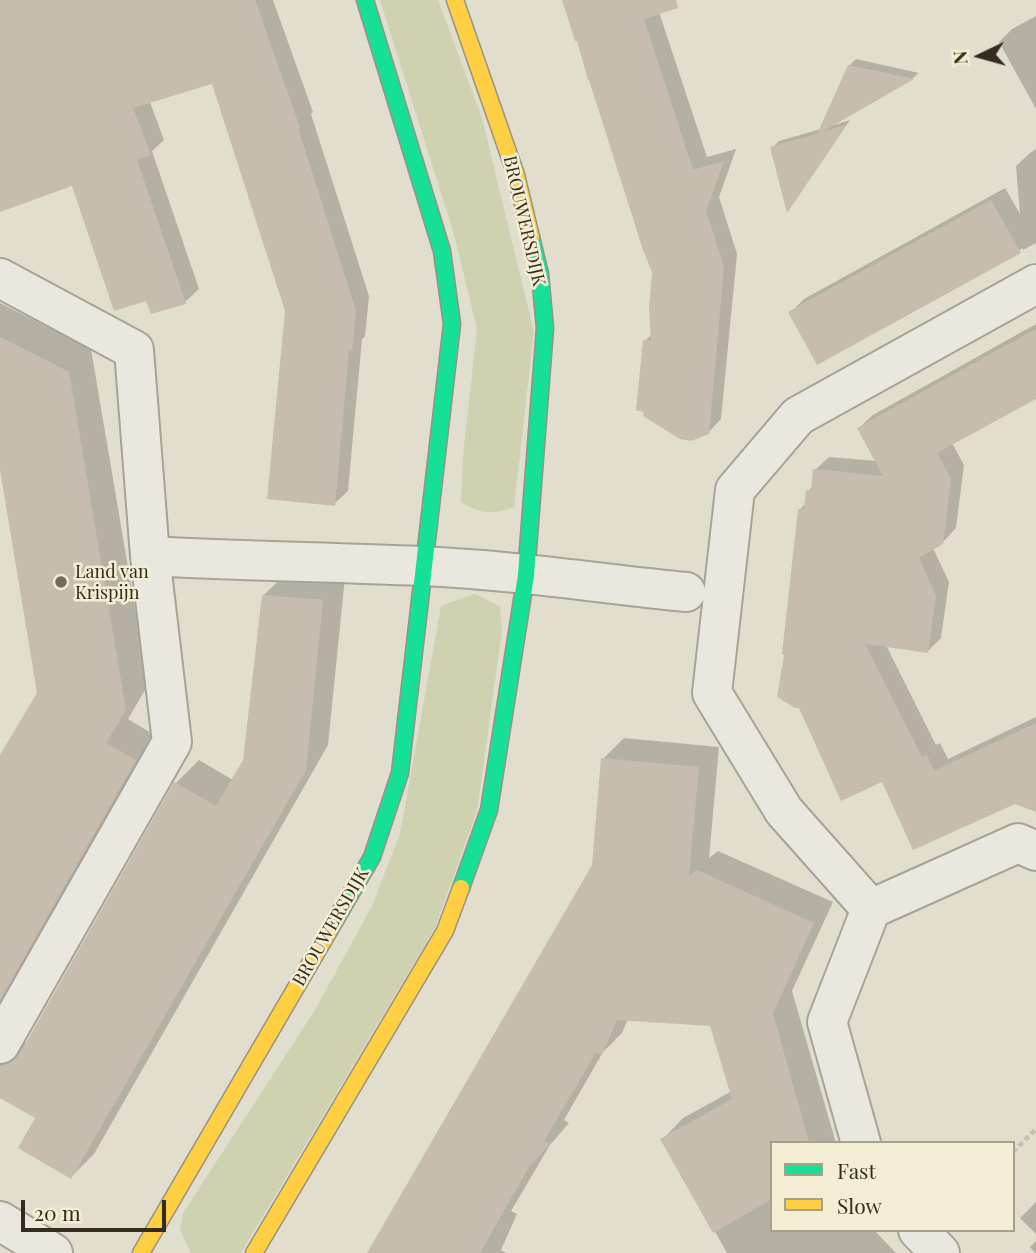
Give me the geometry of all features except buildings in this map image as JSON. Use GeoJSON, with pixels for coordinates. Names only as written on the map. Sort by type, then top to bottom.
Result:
{"type":"FeatureCollection","features":[{"type":"Feature","properties":{"kind":"street","name":"BROUWERSDIJK"},"geometry":{"type":"LineString","coordinates":[[141,1253],[372,857],[400,773],[452,324],[442,251],[365,0]]}},
{"type":"Feature","properties":{"kind":"street","name":"BROUWERSDIJK"},"geometry":{"type":"LineString","coordinates":[[254,1253],[445,931],[489,810],[526,575],[545,328],[540,274],[516,176],[455,0]]}},
{"type":"Feature","properties":{"kind":"street"},"geometry":{"type":"LineString","coordinates":[[0,278],[134,350],[150,556],[172,742],[0,1044]]}},
{"type":"Feature","properties":{"kind":"street"},"geometry":{"type":"LineString","coordinates":[[871,909],[784,811],[712,693],[704,594],[735,491],[798,416],[1036,284]]}},
{"type":"Feature","properties":{"kind":"street"},"geometry":{"type":"LineString","coordinates":[[150,556],[423,566],[704,594]]}},
{"type":"Feature","properties":{"kind":"street"},"geometry":{"type":"LineString","coordinates":[[861,1141],[827,1022],[871,909],[1018,843],[1036,850]]}},
{"type":"Feature","properties":{"kind":"street"},"geometry":{"type":"LineString","coordinates":[[0,1221],[53,1253]]}},
{"type":"Feature","properties":{"kind":"path"},"geometry":{"type":"LineString","coordinates":[[1015,1150],[1036,1129]]}},
{"type":"Feature","properties":{"kind":"green space"},"geometry":{"type":"Polygon","coordinates":[[[380,0],[438,0],[482,118],[534,332],[514,507],[499,511],[481,511],[461,502],[463,456],[477,329],[454,234],[380,0]]]}},
{"type":"Feature","properties":{"kind":"green space"},"geometry":{"type":"Polygon","coordinates":[[[475,594],[500,606],[502,631],[477,811],[435,928],[241,1253],[191,1253],[180,1230],[183,1213],[315,1010],[372,906],[400,834],[441,606],[475,594]]]}},
{"type":"Feature","properties":{"kind":"traffic: fast"},"geometry":{"type":"LineString","coordinates":[[329,931],[372,857],[400,773],[452,324],[442,251],[365,0]]}},
{"type":"Feature","properties":{"kind":"traffic: fast"},"geometry":{"type":"LineString","coordinates":[[461,888],[489,810],[526,575],[545,328],[540,274],[531,237]]}},
{"type":"Feature","properties":{"kind":"traffic: slow"},"geometry":{"type":"LineString","coordinates":[[455,0],[516,175],[531,237]]}},
{"type":"Feature","properties":{"kind":"traffic: slow"},"geometry":{"type":"LineString","coordinates":[[254,1253],[445,931],[461,888]]}},
{"type":"Feature","properties":{"kind":"traffic: slow"},"geometry":{"type":"LineString","coordinates":[[141,1253],[329,931]]}},
{"type":"Feature","properties":{"kind":"place","name":"Land van Krispijn"},"geometry":{"type":"Point","coordinates":[61,582]}}]}
